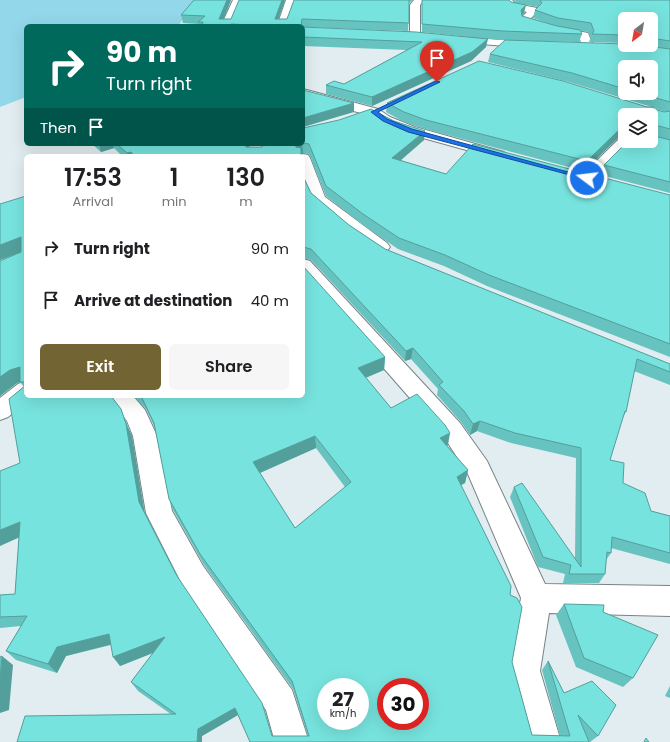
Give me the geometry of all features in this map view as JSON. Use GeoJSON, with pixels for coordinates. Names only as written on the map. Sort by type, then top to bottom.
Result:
{"type":"FeatureCollection","features":[{"type":"Feature","properties":{"kind":"street"},"geometry":{"type":"LineString","coordinates":[[227,24],[238,0]]}},
{"type":"Feature","properties":{"kind":"street"},"geometry":{"type":"LineString","coordinates":[[283,24],[292,0]]}},
{"type":"Feature","properties":{"kind":"street"},"geometry":{"type":"LineString","coordinates":[[400,36],[419,37],[415,5],[419,0]]}},
{"type":"Feature","properties":{"kind":"street"},"geometry":{"type":"LineString","coordinates":[[507,0],[513,6],[534,10],[525,19],[525,22],[562,32],[584,35],[588,48]]}},
{"type":"Feature","properties":{"kind":"street"},"geometry":{"type":"LineString","coordinates":[[446,39],[544,46]]}},
{"type":"Feature","properties":{"kind":"street"},"geometry":{"type":"LineString","coordinates":[[488,54],[500,44]]}},
{"type":"Feature","properties":{"kind":"street"},"geometry":{"type":"LineString","coordinates":[[573,47],[602,48]]}},
{"type":"Feature","properties":{"kind":"street"},"geometry":{"type":"LineString","coordinates":[[305,94],[374,112],[385,120],[410,130],[513,159]]}},
{"type":"Feature","properties":{"kind":"street"},"geometry":{"type":"LineString","coordinates":[[354,119],[387,106]]}},
{"type":"Feature","properties":{"kind":"street"},"geometry":{"type":"LineString","coordinates":[[587,178],[618,148]]}},
{"type":"Feature","properties":{"kind":"street"},"geometry":{"type":"LineString","coordinates":[[305,167],[318,199],[356,230],[391,254],[397,256]]}},
{"type":"Feature","properties":{"kind":"street"},"geometry":{"type":"LineString","coordinates":[[572,174],[601,182]]}},
{"type":"Feature","properties":{"kind":"street"},"geometry":{"type":"LineString","coordinates":[[305,267],[452,430],[478,469],[536,598],[524,671],[544,742]]}},
{"type":"Feature","properties":{"kind":"street"},"geometry":{"type":"LineString","coordinates":[[0,411],[24,392]]}},
{"type":"Feature","properties":{"kind":"street"},"geometry":{"type":"LineString","coordinates":[[121,398],[137,416],[145,436],[159,513],[193,576],[280,702],[292,742]]}},
{"type":"Feature","properties":{"kind":"street"},"geometry":{"type":"LineString","coordinates":[[536,598],[670,600]]}},
{"type":"Feature","properties":{"kind":"shaded area"},"geometry":{"type":"Polygon","coordinates":[[[0,0],[196,0],[179,24],[24,24],[24,98],[0,107],[0,0]]]}},
{"type":"Feature","properties":{"kind":"building"},"geometry":{"type":"Polygon","coordinates":[[[194,0],[227,0],[219,19],[231,19],[239,0],[282,0],[275,19],[287,19],[294,0],[409,0],[409,23],[302,19],[301,24],[202,24],[203,22],[198,22],[205,16],[181,15],[194,0]]]}},
{"type":"Feature","properties":{"kind":"building"},"geometry":{"type":"Polygon","coordinates":[[[422,0],[509,0],[511,2],[526,5],[521,10],[522,16],[557,26],[580,30],[582,34],[502,31],[422,24],[422,0]]]}},
{"type":"Feature","properties":{"kind":"building"},"geometry":{"type":"Polygon","coordinates":[[[540,0],[670,0],[670,41],[658,39],[658,12],[618,12],[618,35],[592,34],[594,31],[591,23],[558,18],[535,10],[542,3],[540,0]]]}},
{"type":"Feature","properties":{"kind":"building"},"geometry":{"type":"Polygon","coordinates":[[[305,27],[416,32],[488,39],[472,52],[372,97],[326,85],[334,81],[344,84],[422,42],[305,37],[305,27]]]}},
{"type":"Feature","properties":{"kind":"building"},"geometry":{"type":"Polygon","coordinates":[[[505,40],[618,44],[618,52],[658,52],[658,47],[670,49],[670,102],[658,99],[658,60],[618,60],[618,87],[572,73],[490,54],[505,40]]]}},
{"type":"Feature","properties":{"kind":"building"},"geometry":{"type":"Polygon","coordinates":[[[479,61],[563,81],[618,98],[618,100],[624,100],[654,108],[618,108],[618,131],[587,161],[426,120],[404,112],[387,103],[479,61]]]}},
{"type":"Feature","properties":{"kind":"building"},"geometry":{"type":"Polygon","coordinates":[[[305,91],[354,103],[305,117],[305,91]]]}},
{"type":"Feature","properties":{"kind":"building"},"geometry":{"type":"Polygon","coordinates":[[[371,109],[394,121],[425,131],[392,158],[446,174],[473,144],[670,195],[670,344],[489,275],[445,255],[399,238],[363,214],[326,186],[309,144],[305,143],[305,128],[339,120],[371,109]]]}},
{"type":"Feature","properties":{"kind":"building"},"geometry":{"type":"Polygon","coordinates":[[[658,110],[664,112],[670,111],[670,129],[658,126],[658,110]]]}},
{"type":"Feature","properties":{"kind":"building"},"geometry":{"type":"Polygon","coordinates":[[[658,137],[670,140],[670,182],[604,165],[621,148],[658,148],[658,137]]]}},
{"type":"Feature","properties":{"kind":"building"},"geometry":{"type":"Polygon","coordinates":[[[119,146],[296,146],[301,148],[301,154],[127,153],[119,146]]]}},
{"type":"Feature","properties":{"kind":"building"},"geometry":{"type":"Polygon","coordinates":[[[305,180],[311,193],[349,225],[385,249],[670,364],[670,372],[637,359],[626,412],[625,411],[610,460],[624,463],[623,483],[645,493],[651,511],[670,516],[670,553],[612,537],[611,553],[607,552],[605,574],[569,574],[571,565],[543,557],[514,487],[522,483],[581,567],[581,448],[515,433],[480,421],[473,424],[464,411],[439,385],[443,382],[413,348],[406,351],[311,249],[305,248],[305,180]]]}},
{"type":"Feature","properties":{"kind":"building"},"geometry":{"type":"Polygon","coordinates":[[[24,197],[24,382],[20,382],[20,367],[10,370],[0,377],[0,261],[21,252],[21,237],[0,245],[0,204],[24,197]]]}},
{"type":"Feature","properties":{"kind":"building"},"geometry":{"type":"Polygon","coordinates":[[[305,268],[385,357],[358,368],[391,408],[417,394],[445,425],[450,433],[440,438],[468,470],[457,477],[511,586],[510,595],[517,598],[522,607],[512,662],[532,735],[570,736],[548,661],[564,693],[592,681],[616,705],[598,736],[578,715],[589,742],[250,742],[235,708],[198,729],[197,742],[17,742],[25,716],[176,714],[131,682],[165,637],[113,657],[109,634],[57,647],[48,664],[6,651],[27,616],[0,617],[0,595],[15,594],[20,522],[0,530],[0,471],[20,463],[9,399],[24,387],[24,398],[113,398],[121,409],[126,424],[139,502],[177,576],[262,703],[272,736],[309,736],[292,681],[200,554],[169,499],[154,423],[142,398],[305,398],[305,268]],[[315,436],[253,462],[295,528],[351,482],[315,436]]]}},
{"type":"Feature","properties":{"kind":"building"},"geometry":{"type":"Polygon","coordinates":[[[564,604],[604,605],[603,612],[658,635],[633,678],[584,658],[564,604]]]}},
{"type":"Feature","properties":{"kind":"building"},"geometry":{"type":"Polygon","coordinates":[[[2,656],[0,680],[0,657],[2,656]]]}},
{"type":"Feature","properties":{"kind":"route"},"geometry":{"type":"LineString","coordinates":[[437,82],[374,112],[385,120],[439,139],[587,178]]}}]}
